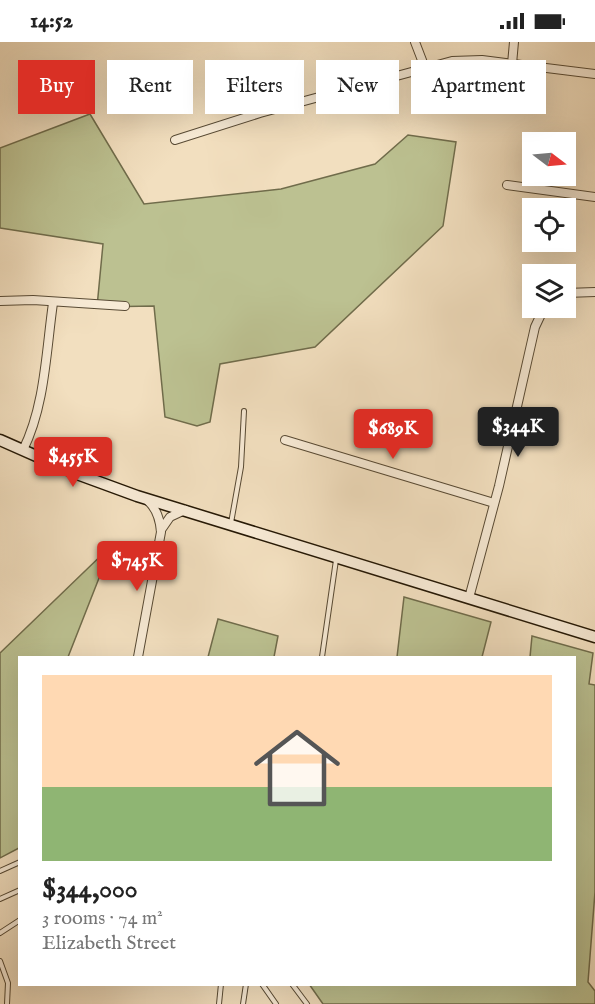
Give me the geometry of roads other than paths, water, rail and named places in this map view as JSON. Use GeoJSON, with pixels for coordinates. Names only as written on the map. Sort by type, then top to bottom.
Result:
{"type":"FeatureCollection","features":[{"type":"Feature","properties":{"kind":"street"},"geometry":{"type":"LineString","coordinates":[[415,42],[422,60]]}},
{"type":"Feature","properties":{"kind":"street"},"geometry":{"type":"LineString","coordinates":[[512,60],[514,42]]}},
{"type":"Feature","properties":{"kind":"street"},"geometry":{"type":"LineString","coordinates":[[546,68],[595,74]]}},
{"type":"Feature","properties":{"kind":"street"},"geometry":{"type":"LineString","coordinates":[[175,140],[260,113],[411,72]]}},
{"type":"Feature","properties":{"kind":"street"},"geometry":{"type":"LineString","coordinates":[[507,185],[595,197]]}},
{"type":"Feature","properties":{"kind":"street"},"geometry":{"type":"LineString","coordinates":[[576,292],[595,291]]}},
{"type":"Feature","properties":{"kind":"street"},"geometry":{"type":"LineString","coordinates":[[0,301],[33,300],[125,306]]}},
{"type":"Feature","properties":{"kind":"street"},"geometry":{"type":"LineString","coordinates":[[23,450],[33,430],[38,409],[53,303]]}},
{"type":"Feature","properties":{"kind":"street"},"geometry":{"type":"LineString","coordinates":[[469,598],[494,504],[535,327],[539,318]]}},
{"type":"Feature","properties":{"kind":"street"},"geometry":{"type":"LineString","coordinates":[[285,440],[494,504]]}},
{"type":"Feature","properties":{"kind":"street"},"geometry":{"type":"LineString","coordinates":[[0,441],[77,474],[145,498],[595,637]]}},
{"type":"Feature","properties":{"kind":"street"},"geometry":{"type":"LineString","coordinates":[[145,498],[157,513],[161,532]]}},
{"type":"Feature","properties":{"kind":"street"},"geometry":{"type":"LineString","coordinates":[[138,656],[161,532],[170,517],[186,510]]}},
{"type":"Feature","properties":{"kind":"lane"},"geometry":{"type":"LineString","coordinates":[[231,524],[241,467],[244,411]]}},
{"type":"Feature","properties":{"kind":"lane"},"geometry":{"type":"LineString","coordinates":[[322,656],[336,556]]}},
{"type":"Feature","properties":{"kind":"lane"},"geometry":{"type":"LineString","coordinates":[[0,871],[18,863]]}},
{"type":"Feature","properties":{"kind":"lane"},"geometry":{"type":"LineString","coordinates":[[0,900],[18,891]]}},
{"type":"Feature","properties":{"kind":"lane"},"geometry":{"type":"LineString","coordinates":[[0,933],[18,921]]}},
{"type":"Feature","properties":{"kind":"lane"},"geometry":{"type":"LineString","coordinates":[[0,961],[8,983],[7,1004]]}},
{"type":"Feature","properties":{"kind":"lane"},"geometry":{"type":"LineString","coordinates":[[219,1004],[221,986]]}},
{"type":"Feature","properties":{"kind":"lane"},"geometry":{"type":"LineString","coordinates":[[243,1004],[246,986]]}},
{"type":"Feature","properties":{"kind":"lane"},"geometry":{"type":"LineString","coordinates":[[263,986],[276,1004]]}},
{"type":"Feature","properties":{"kind":"lane"},"geometry":{"type":"LineString","coordinates":[[294,986],[307,1004]]}}]}
